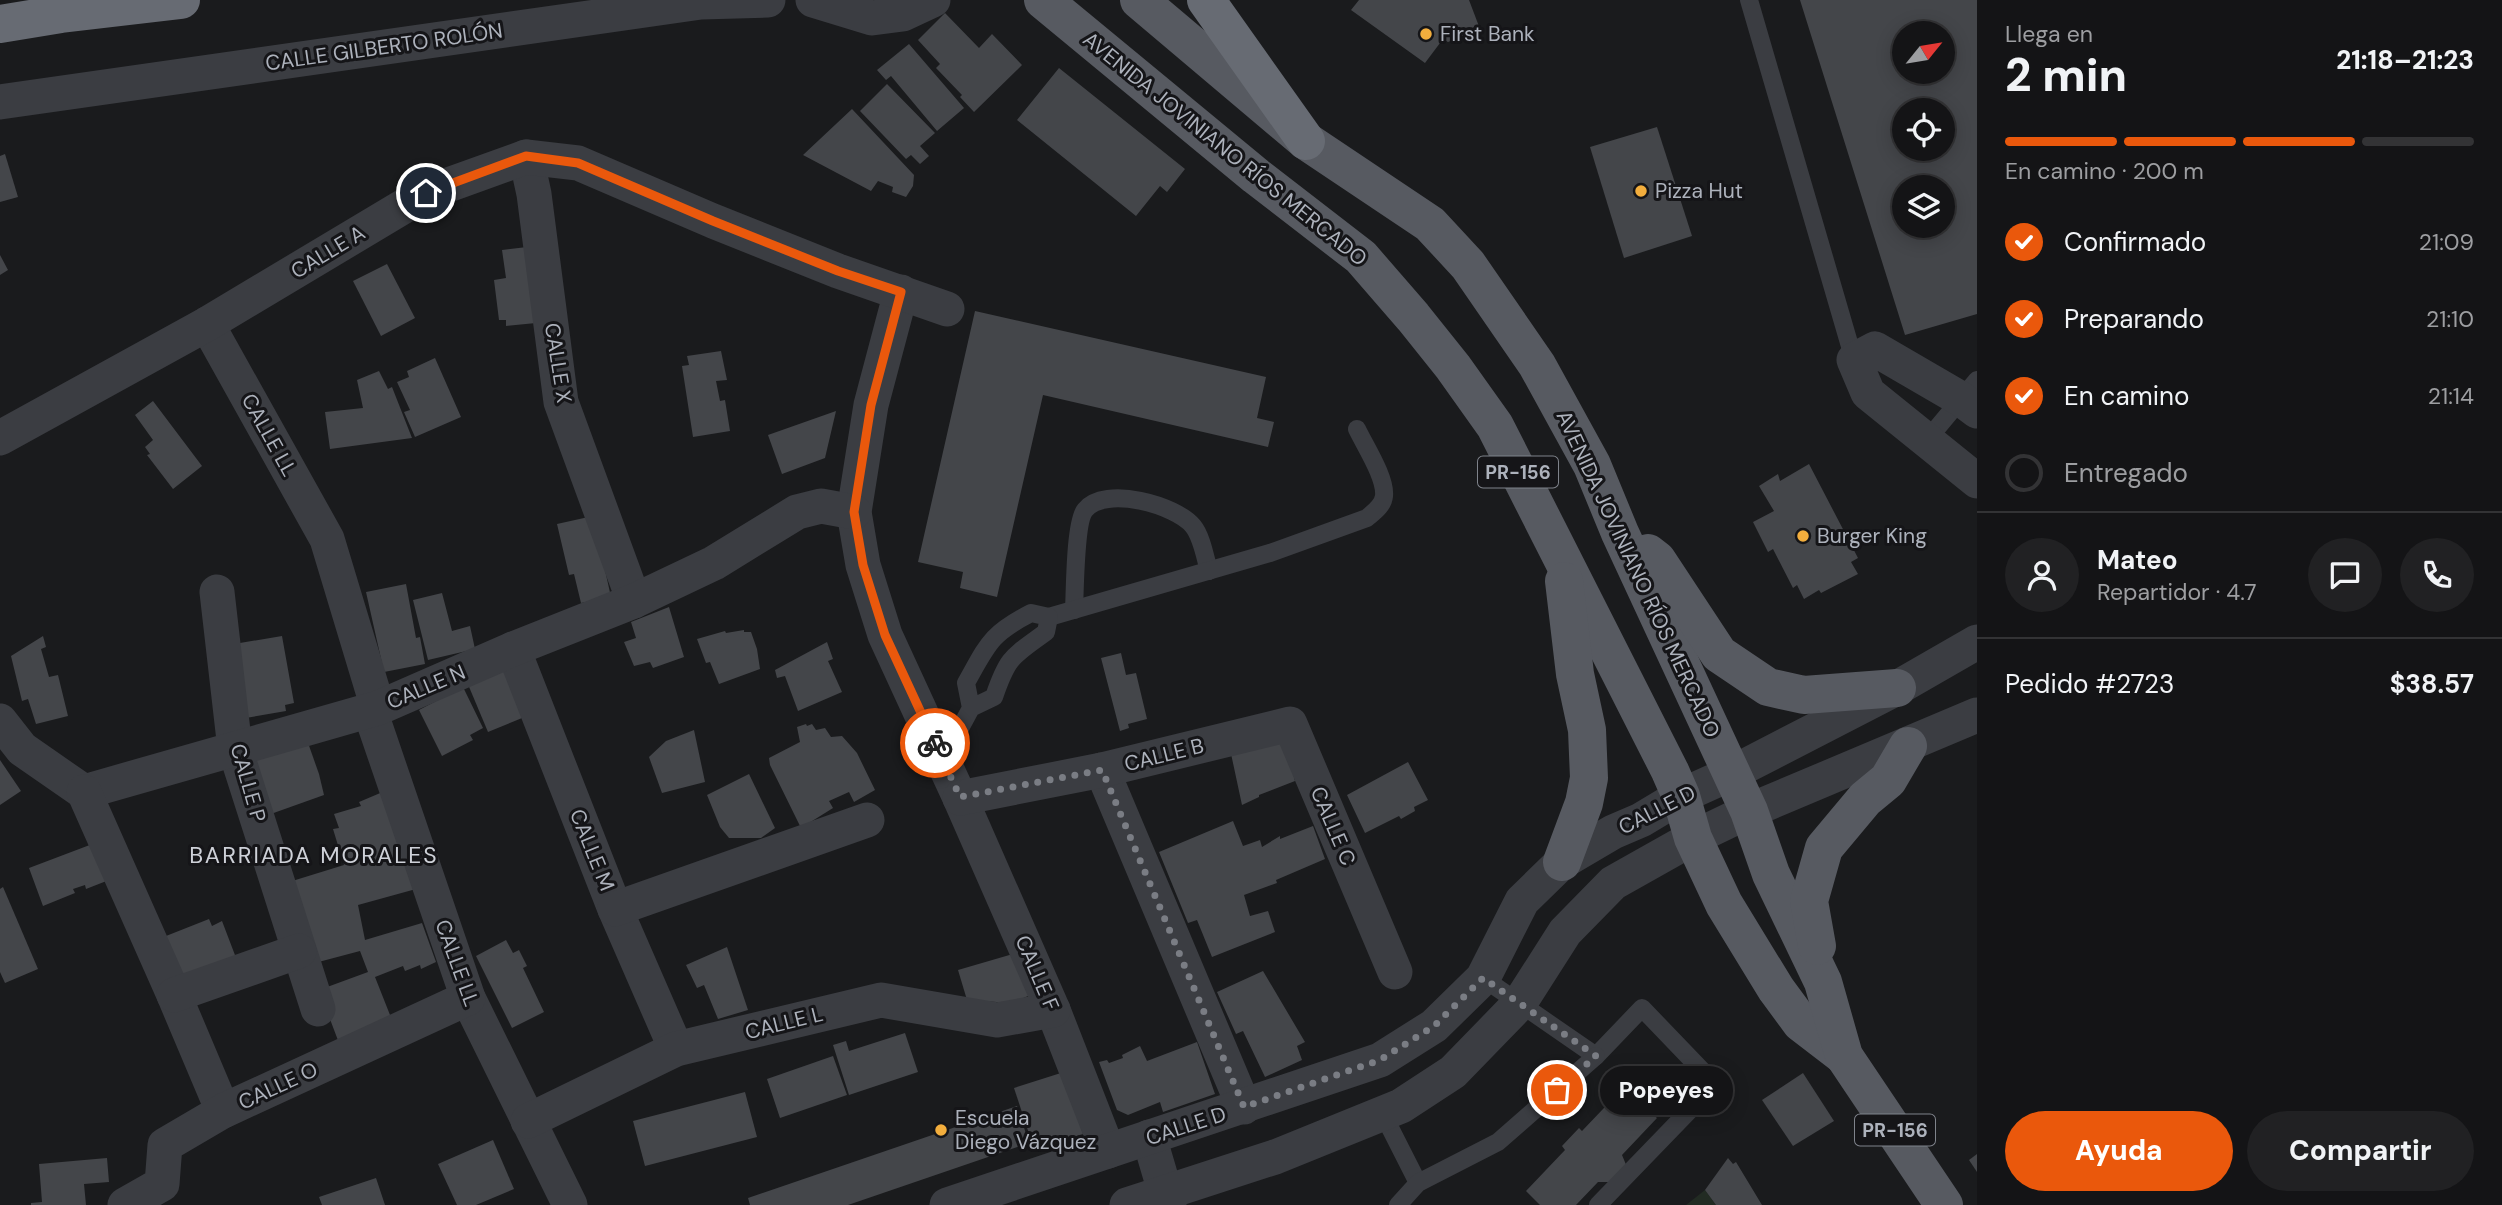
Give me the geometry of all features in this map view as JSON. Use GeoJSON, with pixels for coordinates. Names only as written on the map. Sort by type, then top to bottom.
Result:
{"type":"FeatureCollection","features":[{"type":"Feature","properties":{"kind":"highway"},"geometry":{"type":"LineString","coordinates":[[0,24],[181,0]]}},
{"type":"Feature","properties":{"kind":"highway"},"geometry":{"type":"LineString","coordinates":[[1206,0],[1306,141]]}},
{"type":"Feature","properties":{"kind":"main road","name":"AVENIDA JOVINIANO RÍOS MERCADO"},"geometry":{"type":"LineString","coordinates":[[1044,0],[1256,176],[1361,257],[1453,367],[1495,426],[1562,558],[1681,796],[1693,838],[1724,904],[1776,989],[1801,1023],[1844,1056]]}},
{"type":"Feature","properties":{"kind":"main road","name":"AVENIDA JOVINIANO RÍOS MERCADO"},"geometry":{"type":"LineString","coordinates":[[1139,0],[1306,141],[1430,224],[1468,265],[1537,365],[1592,465],[1620,533],[1749,811],[1771,874],[1823,982],[1844,1056],[1944,1205]]}},
{"type":"Feature","properties":{"kind":"main road"},"geometry":{"type":"LineString","coordinates":[[1620,533],[1657,560],[1719,654],[1768,687],[1804,695],[1897,688]]}},
{"type":"Feature","properties":{"kind":"main road"},"geometry":{"type":"LineString","coordinates":[[1562,558],[1575,674],[1587,730],[1589,778],[1584,803],[1562,862]]}},
{"type":"Feature","properties":{"kind":"main road"},"geometry":{"type":"LineString","coordinates":[[1823,982],[1809,901],[1824,848],[1865,799],[1888,780],[1908,746]]}},
{"type":"Feature","properties":{"kind":"street","name":"CALLE GILBERTO ROLÓN"},"geometry":{"type":"LineString","coordinates":[[0,102],[701,2],[768,0]]}},
{"type":"Feature","properties":{"kind":"street"},"geometry":{"type":"LineString","coordinates":[[813,0],[872,18],[903,14],[933,0]]}},
{"type":"Feature","properties":{"kind":"street","name":"CALLE A"},"geometry":{"type":"LineString","coordinates":[[0,438],[207,324],[426,193],[526,156],[578,163],[838,271],[947,309]]}},
{"type":"Feature","properties":{"kind":"street","name":"CALLE X"},"geometry":{"type":"LineString","coordinates":[[526,156],[534,194],[561,402],[635,601]]}},
{"type":"Feature","properties":{"kind":"street","name":"CALLE F"},"geometry":{"type":"LineString","coordinates":[[901,292],[871,405],[854,512],[863,565],[885,635],[960,797],[1053,1010],[1108,1151]]}},
{"type":"Feature","properties":{"kind":"street","name":"CALLE LL"},"geometry":{"type":"LineString","coordinates":[[207,324],[327,539],[374,709],[468,998],[528,1121],[562,1203]]}},
{"type":"Feature","properties":{"kind":"street"},"geometry":{"type":"LineString","coordinates":[[1972,396],[1875,349],[1854,360],[1868,393],[1977,481]]}},
{"type":"Feature","properties":{"kind":"street","name":"CALLE N"},"geometry":{"type":"LineString","coordinates":[[83,792],[374,709],[513,649],[635,601],[714,563],[797,512],[821,506],[854,512]]}},
{"type":"Feature","properties":{"kind":"street","name":"CALLE P"},"geometry":{"type":"LineString","coordinates":[[217,592],[236,748],[318,1009]]}},
{"type":"Feature","properties":{"kind":"street","name":"CALLE D"},"geometry":{"type":"LineString","coordinates":[[947,1205],[1380,1060],[1434,1026],[1483,978],[1522,901],[1562,862],[1681,796],[1732,774],[1897,688],[1977,642]]}},
{"type":"Feature","properties":{"kind":"street","name":"CALLE M"},"geometry":{"type":"LineString","coordinates":[[513,649],[615,909],[676,1049]]}},
{"type":"Feature","properties":{"kind":"street","name":"CALLE D"},"geometry":{"type":"LineString","coordinates":[[1127,1205],[1167,1198],[1401,1106],[1453,1072],[1519,1004],[1565,932],[1613,883],[1693,838],[1749,811],[1977,715]]}},
{"type":"Feature","properties":{"kind":"street"},"geometry":{"type":"LineString","coordinates":[[0,721],[22,749],[83,792],[223,1111]]}},
{"type":"Feature","properties":{"kind":"street","name":"CALLE C"},"geometry":{"type":"LineString","coordinates":[[1244,735],[1290,724],[1395,972]]}},
{"type":"Feature","properties":{"kind":"street","name":"CALLE B"},"geometry":{"type":"LineString","coordinates":[[960,797],[1102,770],[1244,735]]}},
{"type":"Feature","properties":{"kind":"street"},"geometry":{"type":"LineString","coordinates":[[1102,770],[1244,1107]]}},
{"type":"Feature","properties":{"kind":"street"},"geometry":{"type":"LineString","coordinates":[[615,909],[867,820]]}},
{"type":"Feature","properties":{"kind":"street"},"geometry":{"type":"LineString","coordinates":[[174,995],[299,951]]}},
{"type":"Feature","properties":{"kind":"street","name":"CALLE O"},"geometry":{"type":"LineString","coordinates":[[125,1205],[166,1194],[165,1144],[223,1111],[468,998]]}},
{"type":"Feature","properties":{"kind":"street","name":"CALLE L"},"geometry":{"type":"LineString","coordinates":[[528,1121],[676,1049],[881,1000],[997,1020],[1053,1010]]}},
{"type":"Feature","properties":{"kind":"street"},"geometry":{"type":"LineString","coordinates":[[1149,1137],[1167,1198]]}},
{"type":"Feature","properties":{"kind":"lane"},"geometry":{"type":"LineString","coordinates":[[1749,0],[1854,360]]}},
{"type":"Feature","properties":{"kind":"lane"},"geometry":{"type":"LineString","coordinates":[[1927,440],[1972,396]]}},
{"type":"Feature","properties":{"kind":"lane"},"geometry":{"type":"LineString","coordinates":[[971,708],[966,683],[993,636],[1007,625],[1031,613],[1049,617],[1074,610],[1270,553],[1367,518],[1379,508],[1384,497],[1380,476],[1357,429]]}},
{"type":"Feature","properties":{"kind":"lane"},"geometry":{"type":"LineString","coordinates":[[1074,610],[1079,529],[1084,511],[1094,502],[1109,497],[1152,503],[1185,518],[1195,528],[1209,571]]}},
{"type":"Feature","properties":{"kind":"lane"},"geometry":{"type":"LineString","coordinates":[[943,761],[971,708],[994,697],[1010,658],[1046,632],[1049,617]]}},
{"type":"Feature","properties":{"kind":"lane"},"geometry":{"type":"LineString","coordinates":[[1483,978],[1596,1056]]}},
{"type":"Feature","properties":{"kind":"lane"},"geometry":{"type":"LineString","coordinates":[[1398,1205],[1418,1184],[1498,1142],[1596,1056],[1642,1008],[1715,1084],[1598,1205]]}},
{"type":"Feature","properties":{"kind":"lane"},"geometry":{"type":"LineString","coordinates":[[1383,1114],[1418,1184]]}},
{"type":"Feature","properties":{"kind":"shaded area"},"geometry":{"type":"Polygon","coordinates":[[[1705,1190],[1716,1205],[1686,1205],[1705,1190]]]}},
{"type":"Feature","properties":{"kind":"building","name":"First Bank"},"geometry":{"type":"Polygon","coordinates":[[[1359,0],[1469,0],[1480,29],[1448,42],[1443,39],[1425,63],[1351,10],[1359,0]]]}},
{"type":"Feature","properties":{"kind":"building"},"geometry":{"type":"Polygon","coordinates":[[[1800,0],[1977,0],[1977,314],[1905,335],[1800,0]]]}},
{"type":"Feature","properties":{"kind":"building"},"geometry":{"type":"Polygon","coordinates":[[[945,13],[979,48],[992,34],[1022,65],[974,112],[936,68],[940,64],[918,40],[945,13]]]}},
{"type":"Feature","properties":{"kind":"building"},"geometry":{"type":"Polygon","coordinates":[[[909,44],[964,108],[937,131],[891,76],[886,80],[877,70],[909,44]]]}},
{"type":"Feature","properties":{"kind":"building"},"geometry":{"type":"Polygon","coordinates":[[[1059,68],[1185,169],[1167,192],[1160,186],[1136,216],[1017,120],[1059,68]]]}},
{"type":"Feature","properties":{"kind":"building"},"geometry":{"type":"Polygon","coordinates":[[[887,84],[935,133],[920,146],[929,156],[920,164],[911,155],[906,159],[860,111],[887,84]]]}},
{"type":"Feature","properties":{"kind":"building"},"geometry":{"type":"Polygon","coordinates":[[[852,109],[914,175],[913,186],[906,197],[892,192],[893,187],[878,181],[871,191],[803,155],[852,109]]]}},
{"type":"Feature","properties":{"kind":"building","name":"Pizza Hut"},"geometry":{"type":"Polygon","coordinates":[[[1657,127],[1692,236],[1624,258],[1590,147],[1657,127]]]}},
{"type":"Feature","properties":{"kind":"building"},"geometry":{"type":"Polygon","coordinates":[[[5,154],[18,197],[0,202],[0,156],[5,154]]]}},
{"type":"Feature","properties":{"kind":"building"},"geometry":{"type":"Polygon","coordinates":[[[527,247],[536,323],[506,326],[506,320],[499,320],[494,280],[506,278],[502,250],[527,247]]]}},
{"type":"Feature","properties":{"kind":"building"},"geometry":{"type":"Polygon","coordinates":[[[0,255],[8,270],[0,275],[0,255]]]}},
{"type":"Feature","properties":{"kind":"building"},"geometry":{"type":"Polygon","coordinates":[[[387,264],[415,318],[381,336],[353,281],[387,264]]]}},
{"type":"Feature","properties":{"kind":"building"},"geometry":{"type":"Polygon","coordinates":[[[975,311],[1266,377],[1257,418],[1274,422],[1268,447],[1043,395],[997,597],[960,588],[963,572],[918,562],[975,311]]]}},
{"type":"Feature","properties":{"kind":"building"},"geometry":{"type":"Polygon","coordinates":[[[721,351],[727,380],[716,381],[720,401],[725,400],[730,431],[693,437],[682,366],[689,365],[687,356],[721,351]]]}},
{"type":"Feature","properties":{"kind":"building"},"geometry":{"type":"Polygon","coordinates":[[[435,358],[461,417],[415,437],[404,412],[410,410],[397,382],[409,377],[407,371],[435,358]]]}},
{"type":"Feature","properties":{"kind":"building"},"geometry":{"type":"Polygon","coordinates":[[[379,371],[388,389],[392,387],[412,438],[330,449],[325,412],[363,408],[357,380],[379,371]]]}},
{"type":"Feature","properties":{"kind":"building"},"geometry":{"type":"Polygon","coordinates":[[[153,401],[202,466],[173,489],[147,455],[150,454],[145,447],[153,440],[135,415],[153,401]]]}},
{"type":"Feature","properties":{"kind":"building"},"geometry":{"type":"Polygon","coordinates":[[[836,411],[825,458],[782,474],[768,435],[836,411]]]}},
{"type":"Feature","properties":{"kind":"building","name":"Burger King"},"geometry":{"type":"Polygon","coordinates":[[[1809,464],[1858,558],[1851,562],[1858,574],[1804,599],[1797,585],[1793,588],[1773,549],[1768,552],[1753,522],[1774,511],[1759,486],[1778,474],[1780,481],[1809,464]]]}},
{"type":"Feature","properties":{"kind":"building"},"geometry":{"type":"Polygon","coordinates":[[[593,516],[611,597],[581,603],[574,574],[569,575],[557,524],[593,516]]]}},
{"type":"Feature","properties":{"kind":"building"},"geometry":{"type":"Polygon","coordinates":[[[406,584],[416,638],[420,637],[425,664],[384,672],[366,592],[406,584]]]}},
{"type":"Feature","properties":{"kind":"building"},"geometry":{"type":"Polygon","coordinates":[[[442,593],[452,631],[470,626],[475,649],[428,660],[413,600],[442,593]]]}},
{"type":"Feature","properties":{"kind":"building"},"geometry":{"type":"Polygon","coordinates":[[[669,607],[684,657],[653,668],[650,662],[634,666],[624,642],[636,638],[631,622],[669,607]]]}},
{"type":"Feature","properties":{"kind":"building"},"geometry":{"type":"Polygon","coordinates":[[[725,631],[751,632],[760,669],[719,684],[710,662],[706,663],[697,639],[725,631]]]}},
{"type":"Feature","properties":{"kind":"building"},"geometry":{"type":"Polygon","coordinates":[[[43,636],[46,647],[41,649],[49,677],[58,675],[68,716],[36,724],[28,699],[22,701],[11,656],[43,636]]]}},
{"type":"Feature","properties":{"kind":"building"},"geometry":{"type":"Polygon","coordinates":[[[282,636],[294,703],[285,705],[286,711],[246,718],[234,644],[282,636]]]}},
{"type":"Feature","properties":{"kind":"building"},"geometry":{"type":"Polygon","coordinates":[[[827,642],[833,659],[828,661],[842,692],[798,711],[785,676],[777,678],[775,670],[827,642]]]}},
{"type":"Feature","properties":{"kind":"building"},"geometry":{"type":"Polygon","coordinates":[[[1121,653],[1126,675],[1136,673],[1147,719],[1128,724],[1129,728],[1120,731],[1101,658],[1121,653]]]}},
{"type":"Feature","properties":{"kind":"building"},"geometry":{"type":"Polygon","coordinates":[[[507,666],[527,716],[488,732],[467,682],[507,666]]]}},
{"type":"Feature","properties":{"kind":"building"},"geometry":{"type":"Polygon","coordinates":[[[463,687],[483,728],[470,735],[473,740],[442,756],[419,710],[463,687]]]}},
{"type":"Feature","properties":{"kind":"building"},"geometry":{"type":"Polygon","coordinates":[[[812,724],[816,730],[825,728],[831,737],[842,736],[857,753],[875,790],[854,802],[849,792],[829,801],[833,808],[801,828],[769,758],[800,742],[797,727],[812,724]]]}},
{"type":"Feature","properties":{"kind":"building"},"geometry":{"type":"Polygon","coordinates":[[[694,730],[705,782],[662,793],[649,757],[666,741],[694,730]]]}},
{"type":"Feature","properties":{"kind":"building"},"geometry":{"type":"Polygon","coordinates":[[[1284,736],[1295,781],[1242,805],[1230,749],[1284,736]]]}},
{"type":"Feature","properties":{"kind":"building"},"geometry":{"type":"Polygon","coordinates":[[[307,740],[324,795],[268,815],[252,761],[307,740]]]}},
{"type":"Feature","properties":{"kind":"building"},"geometry":{"type":"Polygon","coordinates":[[[0,760],[21,791],[0,805],[0,760]]]}},
{"type":"Feature","properties":{"kind":"building"},"geometry":{"type":"Polygon","coordinates":[[[1408,762],[1428,800],[1414,807],[1415,811],[1401,819],[1399,816],[1365,833],[1347,795],[1408,762]]]}},
{"type":"Feature","properties":{"kind":"building"},"geometry":{"type":"Polygon","coordinates":[[[749,774],[775,828],[761,838],[729,838],[720,827],[707,795],[749,774]]]}},
{"type":"Feature","properties":{"kind":"building"},"geometry":{"type":"Polygon","coordinates":[[[385,791],[416,889],[358,905],[365,940],[422,923],[436,962],[421,969],[420,965],[405,971],[403,966],[375,977],[392,1020],[339,1043],[319,990],[368,972],[360,951],[311,964],[289,882],[344,865],[333,829],[339,828],[334,814],[361,806],[359,802],[385,791]]]}},
{"type":"Feature","properties":{"kind":"building"},"geometry":{"type":"Polygon","coordinates":[[[1233,821],[1243,846],[1260,840],[1262,847],[1280,836],[1280,839],[1313,826],[1325,859],[1276,880],[1277,883],[1244,895],[1250,916],[1268,911],[1275,932],[1212,957],[1197,920],[1188,923],[1159,852],[1233,821]]]}},
{"type":"Feature","properties":{"kind":"building"},"geometry":{"type":"Polygon","coordinates":[[[95,843],[109,880],[86,889],[85,885],[73,889],[75,893],[43,906],[29,868],[95,843]]]}},
{"type":"Feature","properties":{"kind":"building"},"geometry":{"type":"Polygon","coordinates":[[[3,887],[38,969],[5,983],[0,972],[0,889],[3,887]]]}},
{"type":"Feature","properties":{"kind":"building"},"geometry":{"type":"Polygon","coordinates":[[[209,919],[212,926],[222,921],[238,963],[184,983],[166,936],[209,919]]]}},
{"type":"Feature","properties":{"kind":"building"},"geometry":{"type":"Polygon","coordinates":[[[506,940],[513,953],[519,950],[527,966],[523,968],[544,1012],[512,1028],[476,956],[506,940]]]}},
{"type":"Feature","properties":{"kind":"building"},"geometry":{"type":"Polygon","coordinates":[[[727,947],[748,1010],[718,1019],[704,985],[697,988],[686,965],[727,947]]]}},
{"type":"Feature","properties":{"kind":"building"},"geometry":{"type":"Polygon","coordinates":[[[1020,952],[1033,994],[1011,1003],[967,1000],[958,970],[1020,952]]]}},
{"type":"Feature","properties":{"kind":"building"},"geometry":{"type":"Polygon","coordinates":[[[1263,971],[1305,1042],[1297,1046],[1302,1060],[1265,1077],[1243,1031],[1236,1034],[1217,992],[1263,971]]]}},
{"type":"Feature","properties":{"kind":"building"},"geometry":{"type":"Polygon","coordinates":[[[905,1033],[918,1072],[849,1095],[833,1045],[846,1041],[849,1051],[905,1033]]]}},
{"type":"Feature","properties":{"kind":"building"},"geometry":{"type":"Polygon","coordinates":[[[1197,1042],[1215,1094],[1163,1112],[1160,1102],[1128,1115],[1117,1110],[1099,1062],[1107,1060],[1109,1063],[1123,1058],[1122,1055],[1140,1046],[1147,1061],[1197,1042]]]}},
{"type":"Feature","properties":{"kind":"building"},"geometry":{"type":"Polygon","coordinates":[[[833,1056],[847,1095],[780,1118],[767,1079],[833,1056]]]}},
{"type":"Feature","properties":{"kind":"building"},"geometry":{"type":"Polygon","coordinates":[[[1064,1072],[1083,1134],[1034,1149],[1014,1088],[1064,1072]]]}},
{"type":"Feature","properties":{"kind":"building"},"geometry":{"type":"Polygon","coordinates":[[[1803,1073],[1834,1121],[1793,1146],[1762,1100],[1803,1073]]]}},
{"type":"Feature","properties":{"kind":"building"},"geometry":{"type":"Polygon","coordinates":[[[1634,1085],[1658,1108],[1652,1114],[1657,1118],[1622,1155],[1627,1167],[1613,1182],[1598,1182],[1576,1205],[1540,1205],[1526,1191],[1565,1150],[1562,1146],[1579,1128],[1582,1131],[1624,1087],[1628,1091],[1634,1085]]]}},
{"type":"Feature","properties":{"kind":"building"},"geometry":{"type":"Polygon","coordinates":[[[745,1092],[757,1137],[645,1166],[633,1121],[745,1092]]]}},
{"type":"Feature","properties":{"kind":"building"},"geometry":{"type":"Polygon","coordinates":[[[1017,1106],[1029,1143],[848,1205],[750,1205],[748,1198],[1017,1106]]]}},
{"type":"Feature","properties":{"kind":"building"},"geometry":{"type":"Polygon","coordinates":[[[493,1140],[514,1189],[476,1205],[457,1205],[438,1164],[493,1140]]]}},
{"type":"Feature","properties":{"kind":"building"},"geometry":{"type":"Polygon","coordinates":[[[1977,1154],[1977,1172],[1969,1160],[1977,1154]]]}},
{"type":"Feature","properties":{"kind":"building"},"geometry":{"type":"Polygon","coordinates":[[[107,1158],[109,1182],[84,1184],[86,1205],[31,1205],[42,1202],[39,1164],[107,1158]]]}},
{"type":"Feature","properties":{"kind":"building"},"geometry":{"type":"Polygon","coordinates":[[[1728,1158],[1733,1164],[1736,1162],[1762,1205],[1716,1205],[1705,1190],[1728,1158]]]}},
{"type":"Feature","properties":{"kind":"building"},"geometry":{"type":"Polygon","coordinates":[[[376,1178],[385,1205],[322,1205],[319,1197],[376,1178]]]}},
{"type":"Feature","properties":{"kind":"way so far"},"geometry":{"type":"LineString","coordinates":[[935,743],[960,797],[1102,770],[1244,1107],[1380,1060],[1434,1026],[1483,978],[1596,1056],[1557,1090]]}},
{"type":"Feature","properties":{"kind":"place","name":"First Bank"},"geometry":{"type":"Point","coordinates":[1426,34]}},
{"type":"Feature","properties":{"kind":"place","name":"Pizza Hut"},"geometry":{"type":"Point","coordinates":[1641,191]}},
{"type":"Feature","properties":{"kind":"place","name":"Burger King"},"geometry":{"type":"Point","coordinates":[1803,536]}},
{"type":"Feature","properties":{"kind":"place","name":"Popeyes"},"geometry":{"type":"Point","coordinates":[1557,1090]}},
{"type":"Feature","properties":{"kind":"place","name":"Escuela Diego Vázquez"},"geometry":{"type":"Point","coordinates":[941,1130]}},
{"type":"Feature","properties":{"kind":"district","name":"BARRIADA MORALES"},"geometry":{"type":"Point","coordinates":[314,855]}},
{"type":"Feature","properties":{"kind":"route"},"geometry":{"type":"LineString","coordinates":[[426,193],[526,156],[578,163],[838,271],[901,292],[871,405],[854,512],[863,565],[885,635],[935,743]]}}]}
